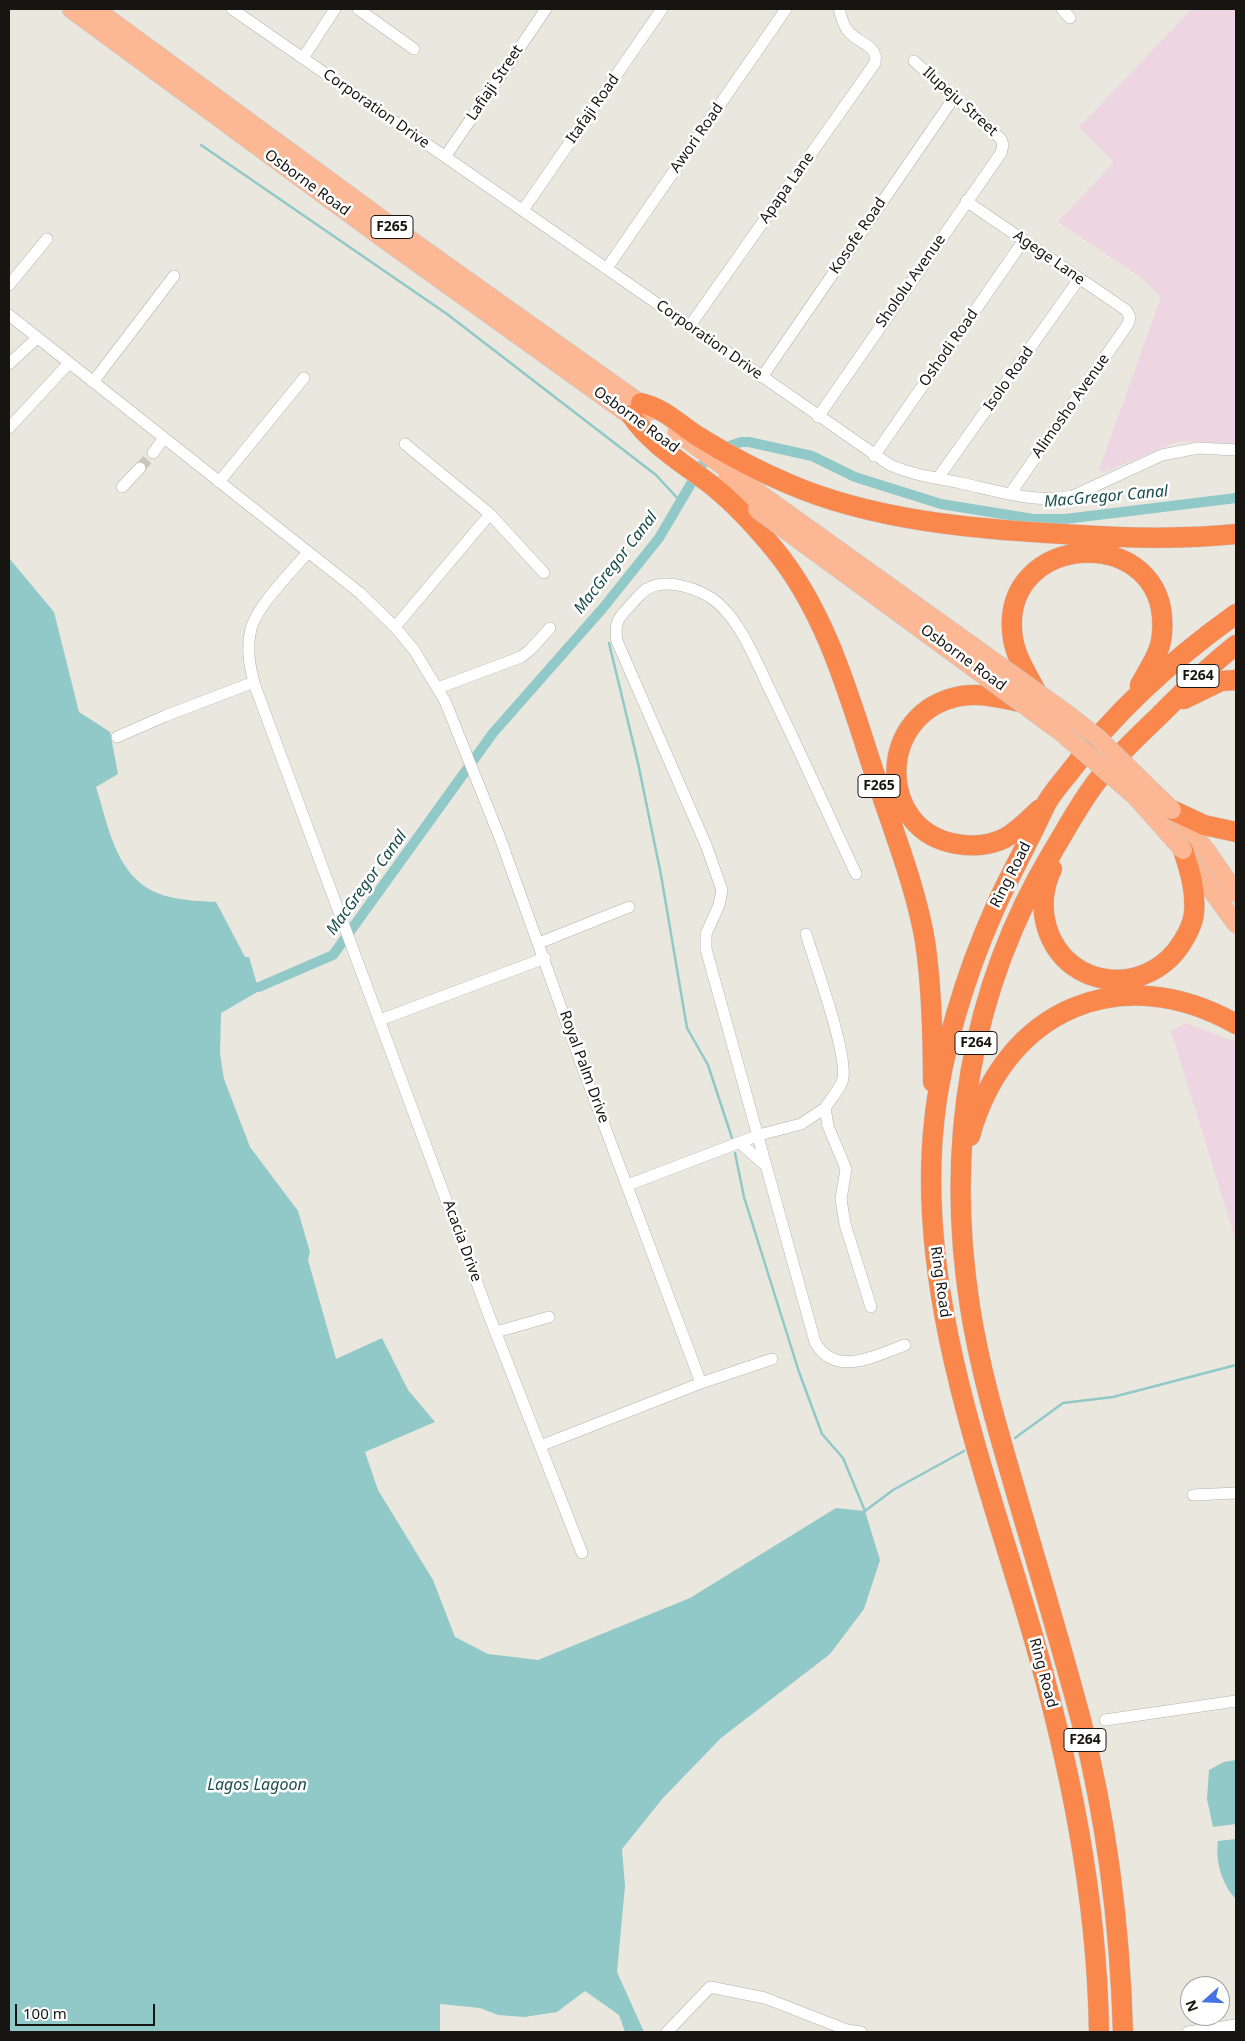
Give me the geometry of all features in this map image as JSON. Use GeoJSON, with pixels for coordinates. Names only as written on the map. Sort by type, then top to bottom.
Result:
{"type":"FeatureCollection","features":[{"type":"Feature","properties":{"kind":"highway"},"geometry":{"type":"LineString","coordinates":[[636,410],[655,406],[687,448],[724,475],[790,485],[873,510],[959,526],[1097,536],[1190,537],[1236,534]]}},
{"type":"Feature","properties":{"kind":"highway","name":"F265"},"geometry":{"type":"LineString","coordinates":[[636,410],[642,432],[687,448],[724,475],[754,526],[777,552],[800,586],[816,616],[844,682],[911,882],[924,939],[932,1004],[934,1124]]}},
{"type":"Feature","properties":{"kind":"highway"},"geometry":{"type":"LineString","coordinates":[[1047,802],[1015,832],[1004,839],[985,845],[952,844],[920,828],[907,812],[896,780],[900,744],[906,731],[931,706],[962,696],[1030,697],[1013,638],[1013,618],[1016,601],[1023,587],[1044,565],[1060,556],[1081,551],[1100,552],[1118,557],[1135,568],[1147,580],[1159,600],[1162,634],[1154,660],[1134,696]]}},
{"type":"Feature","properties":{"kind":"highway","name":"Ring Road"},"geometry":{"type":"LineString","coordinates":[[1098,2032],[1097,1968],[1093,1924],[1081,1841],[1067,1767],[1032,1634],[973,1432],[955,1364],[938,1282],[933,1211],[934,1124],[954,1021],[968,975],[1004,886],[1047,802],[1088,748],[1134,696],[1206,636],[1236,614]]}},
{"type":"Feature","properties":{"kind":"highway","name":"Ring Road"},"geometry":{"type":"LineString","coordinates":[[1123,2032],[1118,1937],[1107,1847],[1095,1787],[1079,1716],[997,1425],[970,1310],[962,1242],[960,1174],[964,1104],[985,1007],[996,970],[1023,905],[1064,834],[1096,782],[1203,671],[1236,645]]}},
{"type":"Feature","properties":{"kind":"highway"},"geometry":{"type":"LineString","coordinates":[[1163,711],[1204,688],[1221,681],[1236,680]]}},
{"type":"Feature","properties":{"kind":"highway","name":"F265"},"geometry":{"type":"LineString","coordinates":[[1172,810],[1204,825],[1236,832]]}},
{"type":"Feature","properties":{"kind":"highway"},"geometry":{"type":"LineString","coordinates":[[1064,834],[1062,850],[1049,876],[1044,900],[1044,919],[1050,937],[1060,953],[1071,964],[1099,978],[1113,980],[1129,979],[1155,971],[1175,956],[1188,935],[1194,914],[1193,880],[1183,850]]}},
{"type":"Feature","properties":{"kind":"highway"},"geometry":{"type":"LineString","coordinates":[[960,1174],[977,1111],[988,1087],[1018,1046],[1056,1016],[1100,998],[1133,995],[1165,997],[1191,1003],[1236,1024]]}},
{"type":"Feature","properties":{"kind":"main road","name":"Osborne Road"},"geometry":{"type":"LineString","coordinates":[[71,9],[384,239],[636,410]]}},
{"type":"Feature","properties":{"kind":"main road","name":"Osborne Road"},"geometry":{"type":"LineString","coordinates":[[94,9],[410,240],[636,410]]}},
{"type":"Feature","properties":{"kind":"main road","name":"Osborne Road"},"geometry":{"type":"LineString","coordinates":[[724,475],[1030,697],[1098,738],[1172,810],[1206,850],[1236,893]]}},
{"type":"Feature","properties":{"kind":"main road","name":"Osborne Road"},"geometry":{"type":"LineString","coordinates":[[1030,697],[1062,732],[1115,778],[1157,819],[1183,850],[1236,924]]}},
{"type":"Feature","properties":{"kind":"street","name":"Corporation Drive"},"geometry":{"type":"LineString","coordinates":[[232,9],[607,268],[874,456],[903,471],[1010,494],[1059,499],[1073,496],[1162,455],[1198,448],[1236,450]]}},
{"type":"Feature","properties":{"kind":"street"},"geometry":{"type":"LineString","coordinates":[[303,58],[335,9]]}},
{"type":"Feature","properties":{"kind":"street"},"geometry":{"type":"LineString","coordinates":[[358,9],[414,49]]}},
{"type":"Feature","properties":{"kind":"street","name":"Lafiaji Street"},"geometry":{"type":"LineString","coordinates":[[444,157],[546,9]]}},
{"type":"Feature","properties":{"kind":"street","name":"Itafaji Road"},"geometry":{"type":"LineString","coordinates":[[523,210],[662,9]]}},
{"type":"Feature","properties":{"kind":"street","name":"Awori Road"},"geometry":{"type":"LineString","coordinates":[[607,268],[786,9]]}},
{"type":"Feature","properties":{"kind":"street","name":"Apapa Lane"},"geometry":{"type":"LineString","coordinates":[[689,327],[875,63],[875,53],[871,47],[856,39],[848,31],[839,9]]}},
{"type":"Feature","properties":{"kind":"street"},"geometry":{"type":"LineString","coordinates":[[1062,9],[1070,18]]}},
{"type":"Feature","properties":{"kind":"street","name":"Ilupeju Street"},"geometry":{"type":"LineString","coordinates":[[914,61],[1001,139],[1003,145]]}},
{"type":"Feature","properties":{"kind":"street","name":"Kosofe Road"},"geometry":{"type":"LineString","coordinates":[[762,377],[955,96]]}},
{"type":"Feature","properties":{"kind":"street","name":"Shololu Avenue"},"geometry":{"type":"LineString","coordinates":[[818,417],[1001,153],[1003,145]]}},
{"type":"Feature","properties":{"kind":"street","name":"Agege Lane"},"geometry":{"type":"LineString","coordinates":[[966,201],[1126,310],[1130,317]]}},
{"type":"Feature","properties":{"kind":"street"},"geometry":{"type":"LineString","coordinates":[[9,285],[47,238]]}},
{"type":"Feature","properties":{"kind":"street","name":"Oshodi Road"},"geometry":{"type":"LineString","coordinates":[[874,456],[1024,240]]}},
{"type":"Feature","properties":{"kind":"street"},"geometry":{"type":"LineString","coordinates":[[93,382],[174,276]]}},
{"type":"Feature","properties":{"kind":"street","name":"Isolo Road"},"geometry":{"type":"LineString","coordinates":[[938,478],[1079,279]]}},
{"type":"Feature","properties":{"kind":"street","name":"Royal Palm Drive"},"geometry":{"type":"LineString","coordinates":[[9,315],[360,593],[395,626],[414,650],[438,688],[473,771],[545,958],[585,1074],[701,1383]]}},
{"type":"Feature","properties":{"kind":"street","name":"Alimosho Avenue"},"geometry":{"type":"LineString","coordinates":[[1010,494],[1128,324],[1130,317]]}},
{"type":"Feature","properties":{"kind":"street"},"geometry":{"type":"LineString","coordinates":[[9,364],[37,338]]}},
{"type":"Feature","properties":{"kind":"street"},"geometry":{"type":"LineString","coordinates":[[9,428],[69,363]]}},
{"type":"Feature","properties":{"kind":"street"},"geometry":{"type":"LineString","coordinates":[[219,482],[304,378]]}},
{"type":"Feature","properties":{"kind":"street"},"geometry":{"type":"LineString","coordinates":[[153,454],[164,438]]}},
{"type":"Feature","properties":{"kind":"street"},"geometry":{"type":"LineString","coordinates":[[405,444],[490,514],[544,573]]}},
{"type":"Feature","properties":{"kind":"street"},"geometry":{"type":"LineString","coordinates":[[122,488],[140,468]]}},
{"type":"Feature","properties":{"kind":"street"},"geometry":{"type":"LineString","coordinates":[[395,626],[490,514]]}},
{"type":"Feature","properties":{"kind":"street","name":"Acacia Drive"},"geometry":{"type":"LineString","coordinates":[[308,552],[260,611],[251,628],[249,663],[254,682],[496,1332],[582,1554]]}},
{"type":"Feature","properties":{"kind":"street"},"geometry":{"type":"LineString","coordinates":[[856,874],[745,639],[733,620],[718,604],[704,594],[665,584],[646,589],[617,620],[614,628],[617,641],[706,845],[722,890],[719,905],[706,934],[706,949],[759,1135],[764,1164],[815,1342],[821,1352],[830,1359],[839,1362],[865,1360],[905,1345]]}},
{"type":"Feature","properties":{"kind":"street"},"geometry":{"type":"LineString","coordinates":[[438,688],[521,657],[550,628]]}},
{"type":"Feature","properties":{"kind":"street"},"geometry":{"type":"LineString","coordinates":[[117,738],[165,716],[254,682]]}},
{"type":"Feature","properties":{"kind":"street"},"geometry":{"type":"LineString","coordinates":[[539,943],[629,907]]}},
{"type":"Feature","properties":{"kind":"street"},"geometry":{"type":"LineString","coordinates":[[801,1124],[825,1108],[843,1081],[844,1068],[840,1046],[806,934]]}},
{"type":"Feature","properties":{"kind":"street"},"geometry":{"type":"LineString","coordinates":[[380,1020],[545,958]]}},
{"type":"Feature","properties":{"kind":"street"},"geometry":{"type":"LineString","coordinates":[[825,1108],[828,1126],[846,1169],[841,1199],[845,1224],[871,1307]]}},
{"type":"Feature","properties":{"kind":"street"},"geometry":{"type":"LineString","coordinates":[[628,1185],[759,1135],[801,1124],[828,1126]]}},
{"type":"Feature","properties":{"kind":"street"},"geometry":{"type":"LineString","coordinates":[[740,1143],[764,1164]]}},
{"type":"Feature","properties":{"kind":"street"},"geometry":{"type":"LineString","coordinates":[[496,1332],[549,1317]]}},
{"type":"Feature","properties":{"kind":"street"},"geometry":{"type":"LineString","coordinates":[[540,1446],[701,1383],[772,1359]]}},
{"type":"Feature","properties":{"kind":"street"},"geometry":{"type":"LineString","coordinates":[[1193,1495],[1236,1493]]}},
{"type":"Feature","properties":{"kind":"street"},"geometry":{"type":"LineString","coordinates":[[1105,1720],[1236,1701]]}},
{"type":"Feature","properties":{"kind":"street"},"geometry":{"type":"LineString","coordinates":[[666,2032],[710,1988],[765,1998],[847,2030],[861,2032]]}},
{"type":"Feature","properties":{"kind":"street"},"geometry":{"type":"LineString","coordinates":[[1188,2032],[1224,2030],[1236,2025]]}},
{"type":"Feature","properties":{"kind":"shaded area"},"geometry":{"type":"Polygon","coordinates":[[[1192,9],[1236,9],[1236,444],[1178,441],[1105,472],[1099,470],[1161,297],[1142,278],[1058,222],[1114,162],[1079,127],[1192,9]]]}},
{"type":"Feature","properties":{"kind":"shaded area"},"geometry":{"type":"Polygon","coordinates":[[[1186,1023],[1236,1042],[1236,1241],[1171,1031],[1186,1023]]]}},
{"type":"Feature","properties":{"kind":"water","name":"Lagos Lagoon"},"geometry":{"type":"Polygon","coordinates":[[[9,558],[54,612],[79,712],[110,732],[118,774],[96,787],[118,854],[127,869],[138,881],[152,891],[170,897],[193,901],[216,902],[245,957],[249,957],[259,991],[221,1013],[220,1054],[224,1079],[250,1147],[298,1211],[310,1252],[308,1260],[336,1359],[382,1338],[408,1390],[435,1422],[365,1452],[378,1490],[433,1580],[455,1637],[488,1654],[538,1660],[690,1598],[836,1508],[865,1511],[880,1560],[864,1609],[830,1654],[721,1738],[663,1798],[622,1849],[625,1886],[617,1972],[644,2032],[625,2032],[619,2015],[585,1991],[557,2012],[524,2017],[498,2015],[480,2008],[440,2004],[440,2032],[9,2032],[9,558]]]}},
{"type":"Feature","properties":{"kind":"water"},"geometry":{"type":"Polygon","coordinates":[[[1236,1760],[1236,1824],[1213,1827],[1207,1799],[1209,1770],[1224,1762],[1236,1760]]]}},
{"type":"Feature","properties":{"kind":"water"},"geometry":{"type":"Polygon","coordinates":[[[1236,1839],[1236,1899],[1223,1880],[1217,1849],[1218,1841],[1236,1839]]]}},
{"type":"Feature","properties":{"kind":"waterway"},"geometry":{"type":"LineString","coordinates":[[201,145],[447,314],[656,475],[681,502]]}},
{"type":"Feature","properties":{"kind":"waterway","name":"MacGregor Canal"},"geometry":{"type":"LineString","coordinates":[[259,987],[333,955],[493,733],[603,608],[659,538],[702,465],[714,453],[741,442],[749,442],[812,456],[855,477],[941,504],[1033,519],[1065,519],[1236,498]]}},
{"type":"Feature","properties":{"kind":"waterway"},"geometry":{"type":"LineString","coordinates":[[609,643],[638,763],[661,875],[687,1028],[708,1065],[732,1138]]}},
{"type":"Feature","properties":{"kind":"waterway"},"geometry":{"type":"LineString","coordinates":[[735,1153],[744,1197],[799,1372],[822,1434],[843,1458],[865,1511],[893,1490],[964,1451]]}},
{"type":"Feature","properties":{"kind":"waterway"},"geometry":{"type":"LineString","coordinates":[[1015,1438],[1063,1403],[1113,1397],[1236,1365]]}},
{"type":"Feature","properties":{"kind":"tunnel"},"geometry":{"type":"LineString","coordinates":[[140,468],[153,453]]}}]}
